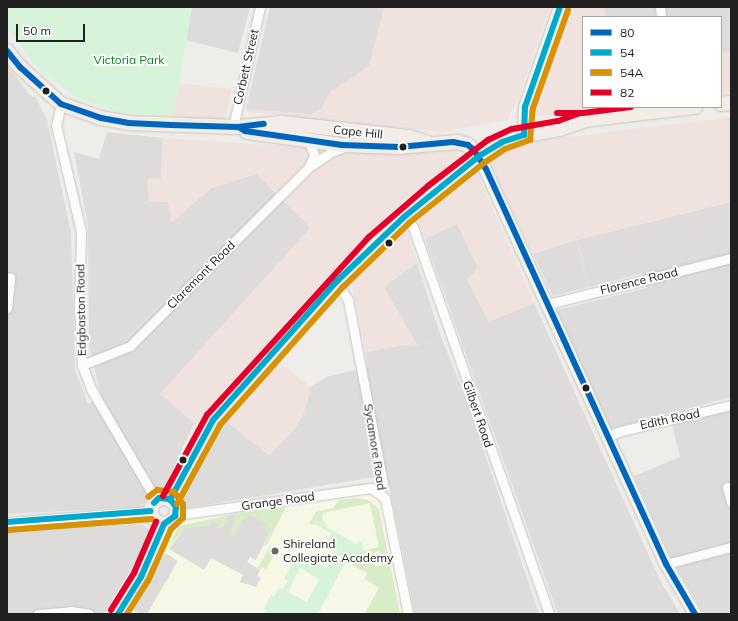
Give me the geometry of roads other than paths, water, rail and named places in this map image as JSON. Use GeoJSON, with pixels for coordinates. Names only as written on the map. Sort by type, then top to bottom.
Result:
{"type":"FeatureCollection","features":[{"type":"Feature","properties":{"kind":"main road"},"geometry":{"type":"LineString","coordinates":[[523,130],[527,101],[560,7]]}},
{"type":"Feature","properties":{"kind":"main road"},"geometry":{"type":"LineString","coordinates":[[7,51],[20,67],[61,104]]}},
{"type":"Feature","properties":{"kind":"main road","name":"Cape Hill"},"geometry":{"type":"LineString","coordinates":[[61,104],[101,118],[128,123],[236,127],[245,131],[308,132],[352,144],[399,147],[458,142],[476,153]]}},
{"type":"Feature","properties":{"kind":"main road"},"geometry":{"type":"LineString","coordinates":[[159,504],[176,507],[176,515],[170,522],[164,524],[155,520],[159,504],[213,420],[336,282],[404,217],[503,131],[523,130],[559,121],[583,121],[682,108]]}},
{"type":"Feature","properties":{"kind":"main road","name":"Cape Hill"},"geometry":{"type":"LineString","coordinates":[[332,129],[408,137],[431,144]]}},
{"type":"Feature","properties":{"kind":"main road"},"geometry":{"type":"LineString","coordinates":[[308,132],[326,135],[332,129],[335,135],[352,144]]}},
{"type":"Feature","properties":{"kind":"main road"},"geometry":{"type":"LineString","coordinates":[[476,153],[610,436],[666,564],[695,614]]}},
{"type":"Feature","properties":{"kind":"main road"},"geometry":{"type":"LineString","coordinates":[[118,614],[147,566],[160,538],[164,524]]}},
{"type":"Feature","properties":{"kind":"street","name":"Corbett Street"},"geometry":{"type":"LineString","coordinates":[[236,127],[260,7]]}},
{"type":"Feature","properties":{"kind":"street","name":"Edgbaston Road"},"geometry":{"type":"LineString","coordinates":[[61,104],[56,125],[81,232],[79,307],[82,366],[91,389],[159,504]]}},
{"type":"Feature","properties":{"kind":"street"},"geometry":{"type":"LineString","coordinates":[[308,132],[314,155],[309,167]]}},
{"type":"Feature","properties":{"kind":"street","name":"Claremont Road"},"geometry":{"type":"LineString","coordinates":[[82,366],[130,346],[309,167],[331,152],[352,144]]}},
{"type":"Feature","properties":{"kind":"street","name":"Gilbert Road"},"geometry":{"type":"LineString","coordinates":[[404,217],[414,232],[549,614]]}},
{"type":"Feature","properties":{"kind":"street","name":"Florence Road"},"geometry":{"type":"LineString","coordinates":[[548,304],[731,258]]}},
{"type":"Feature","properties":{"kind":"street"},"geometry":{"type":"LineString","coordinates":[[7,308],[10,277]]}},
{"type":"Feature","properties":{"kind":"street","name":"Sycamore Road"},"geometry":{"type":"LineString","coordinates":[[336,282],[348,300],[383,484],[379,492],[385,498],[408,614]]}},
{"type":"Feature","properties":{"kind":"street","name":"Edith Road"},"geometry":{"type":"LineString","coordinates":[[610,436],[621,431],[731,405]]}},
{"type":"Feature","properties":{"kind":"street"},"geometry":{"type":"LineString","coordinates":[[727,487],[731,502]]}},
{"type":"Feature","properties":{"kind":"street","name":"Grange Road"},"geometry":{"type":"LineString","coordinates":[[176,515],[371,488],[379,492]]}},
{"type":"Feature","properties":{"kind":"street"},"geometry":{"type":"LineString","coordinates":[[7,522],[159,504]]}},
{"type":"Feature","properties":{"kind":"street"},"geometry":{"type":"LineString","coordinates":[[666,564],[731,547]]}},
{"type":"Feature","properties":{"kind":"street"},"geometry":{"type":"LineString","coordinates":[[38,614],[71,611],[89,614]]}},
{"type":"Feature","properties":{"kind":"place","name":"Shireland Collegiate Academy"},"geometry":{"type":"Point","coordinates":[275,551]}},
{"type":"Feature","properties":{"kind":"park label","name":"Victoria Park"},"geometry":{"type":"Point","coordinates":[129,60]}}]}
